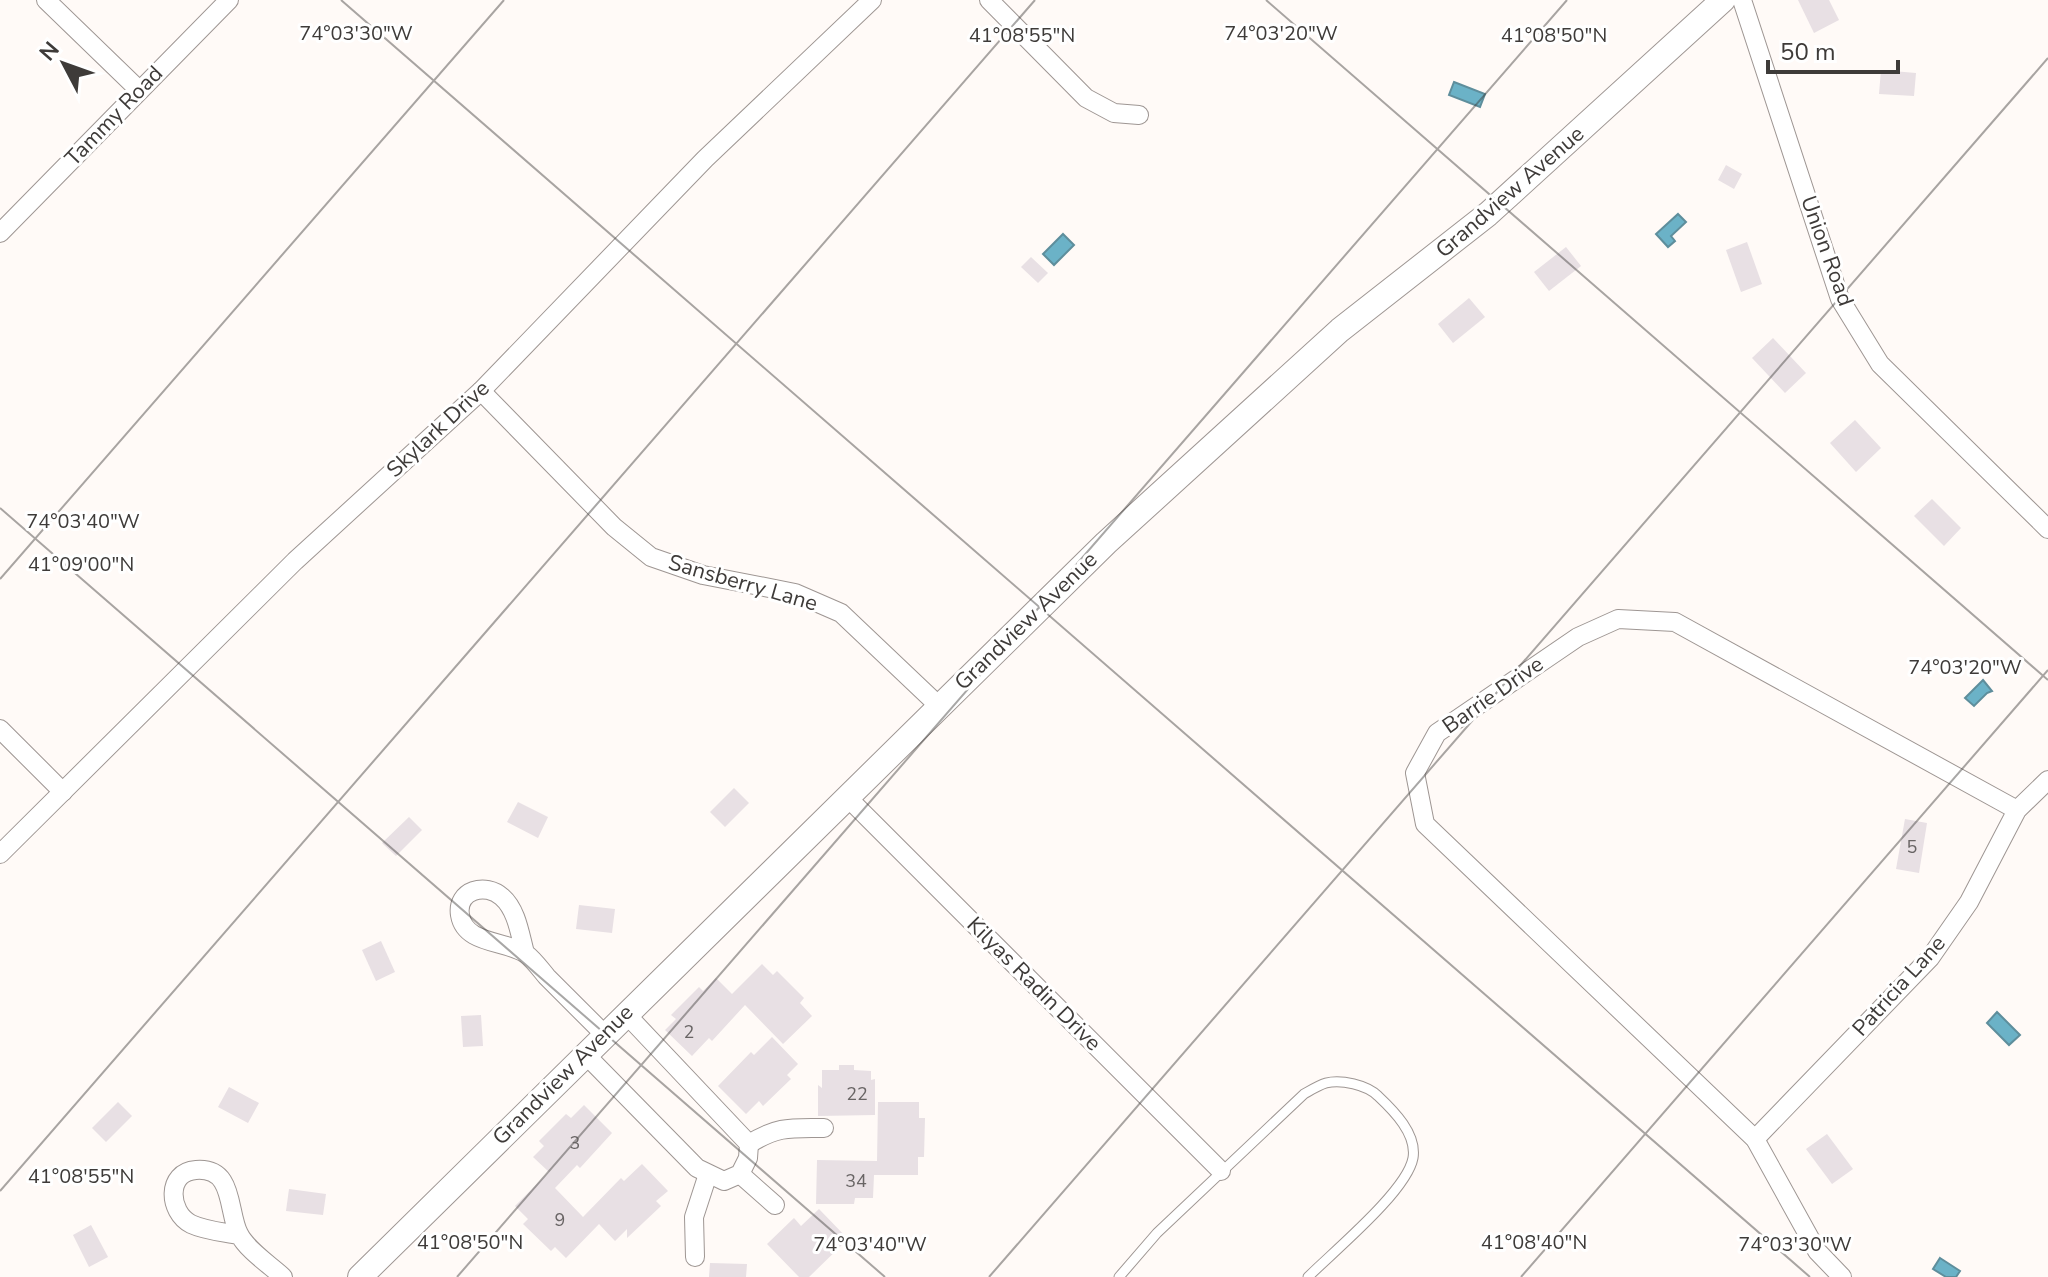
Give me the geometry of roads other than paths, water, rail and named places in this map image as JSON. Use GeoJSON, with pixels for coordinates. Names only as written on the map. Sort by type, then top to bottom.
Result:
{"type":"FeatureCollection","features":[{"type":"Feature","properties":{"kind":"street"},"geometry":{"type":"LineString","coordinates":[[46,0],[139,90]]}},
{"type":"Feature","properties":{"kind":"street","name":"Tammy Road"},"geometry":{"type":"LineString","coordinates":[[0,233],[229,0]]}},
{"type":"Feature","properties":{"kind":"street","name":"Skylark Drive"},"geometry":{"type":"LineString","coordinates":[[0,854],[295,561],[481,391],[705,159],[872,0]]}},
{"type":"Feature","properties":{"kind":"street"},"geometry":{"type":"LineString","coordinates":[[989,0],[1086,98],[1114,113],[1139,115]]}},
{"type":"Feature","properties":{"kind":"street","name":"Grandview Avenue"},"geometry":{"type":"LineString","coordinates":[[360,1277],[1106,543],[1266,395],[1340,330],[1488,214],[1723,0]]}},
{"type":"Feature","properties":{"kind":"street","name":"Union Road"},"geometry":{"type":"LineString","coordinates":[[1742,0],[1840,299],[1880,364],[2048,529]]}},
{"type":"Feature","properties":{"kind":"street","name":"Sansberry Lane"},"geometry":{"type":"LineString","coordinates":[[481,391],[614,527],[651,557],[703,575],[795,593],[841,613],[939,706]]}},
{"type":"Feature","properties":{"kind":"street","name":"Barrie Drive"},"geometry":{"type":"LineString","coordinates":[[1842,1277],[1817,1251],[1755,1139],[1425,824],[1415,773],[1437,733],[1578,637],[1618,619],[1675,622],[2017,810]]}},
{"type":"Feature","properties":{"kind":"street"},"geometry":{"type":"LineString","coordinates":[[0,729],[63,792]]}},
{"type":"Feature","properties":{"kind":"street","name":"Patricia Lane"},"geometry":{"type":"LineString","coordinates":[[1755,1139],[1930,958],[1969,902],[2017,810],[2048,780]]}},
{"type":"Feature","properties":{"kind":"street","name":"Kilyas Radin Drive"},"geometry":{"type":"LineString","coordinates":[[847,797],[1221,1171]]}},
{"type":"Feature","properties":{"kind":"street"},"geometry":{"type":"LineString","coordinates":[[525,953],[604,1034]]}},
{"type":"Feature","properties":{"kind":"street"},"geometry":{"type":"LineString","coordinates":[[585,1054],[697,1168],[724,1181],[740,1174],[748,1158],[749,1144],[626,1014]]}},
{"type":"Feature","properties":{"kind":"street"},"geometry":{"type":"LineString","coordinates":[[749,1144],[771,1131],[824,1128]]}},
{"type":"Feature","properties":{"kind":"street"},"geometry":{"type":"LineString","coordinates":[[695,1257],[694,1217],[708,1174]]}},
{"type":"Feature","properties":{"kind":"street"},"geometry":{"type":"LineString","coordinates":[[740,1174],[775,1205]]}},
{"type":"Feature","properties":{"kind":"street"},"geometry":{"type":"LineString","coordinates":[[239,1235],[283,1277]]}},
{"type":"Feature","properties":{"kind":"lane"},"geometry":{"type":"LineString","coordinates":[[1119,1277],[1142,1248],[1304,1094],[1327,1082],[1349,1083],[1374,1091],[1393,1110],[1410,1135],[1413,1155],[1408,1174],[1393,1194],[1308,1277]]}},
{"type":"Feature","properties":{"kind":"water"},"geometry":{"type":"Polygon","coordinates":[[[1454,82],[1485,94],[1480,107],[1449,95],[1454,82]]]}},
{"type":"Feature","properties":{"kind":"water"},"geometry":{"type":"Polygon","coordinates":[[[1678,214],[1686,222],[1671,236],[1675,241],[1668,247],[1656,234],[1678,214]]]}},
{"type":"Feature","properties":{"kind":"water"},"geometry":{"type":"Polygon","coordinates":[[[1063,234],[1074,245],[1054,265],[1043,254],[1063,234]]]}},
{"type":"Feature","properties":{"kind":"water"},"geometry":{"type":"Polygon","coordinates":[[[1983,680],[1992,691],[1974,706],[1965,698],[1983,680]]]}},
{"type":"Feature","properties":{"kind":"water"},"geometry":{"type":"Polygon","coordinates":[[[1997,1012],[2020,1035],[2009,1045],[1987,1023],[1997,1012]]]}},
{"type":"Feature","properties":{"kind":"water"},"geometry":{"type":"Polygon","coordinates":[[[1940,1258],[1960,1271],[1956,1277],[1946,1277],[1933,1269],[1940,1258]]]}}]}
